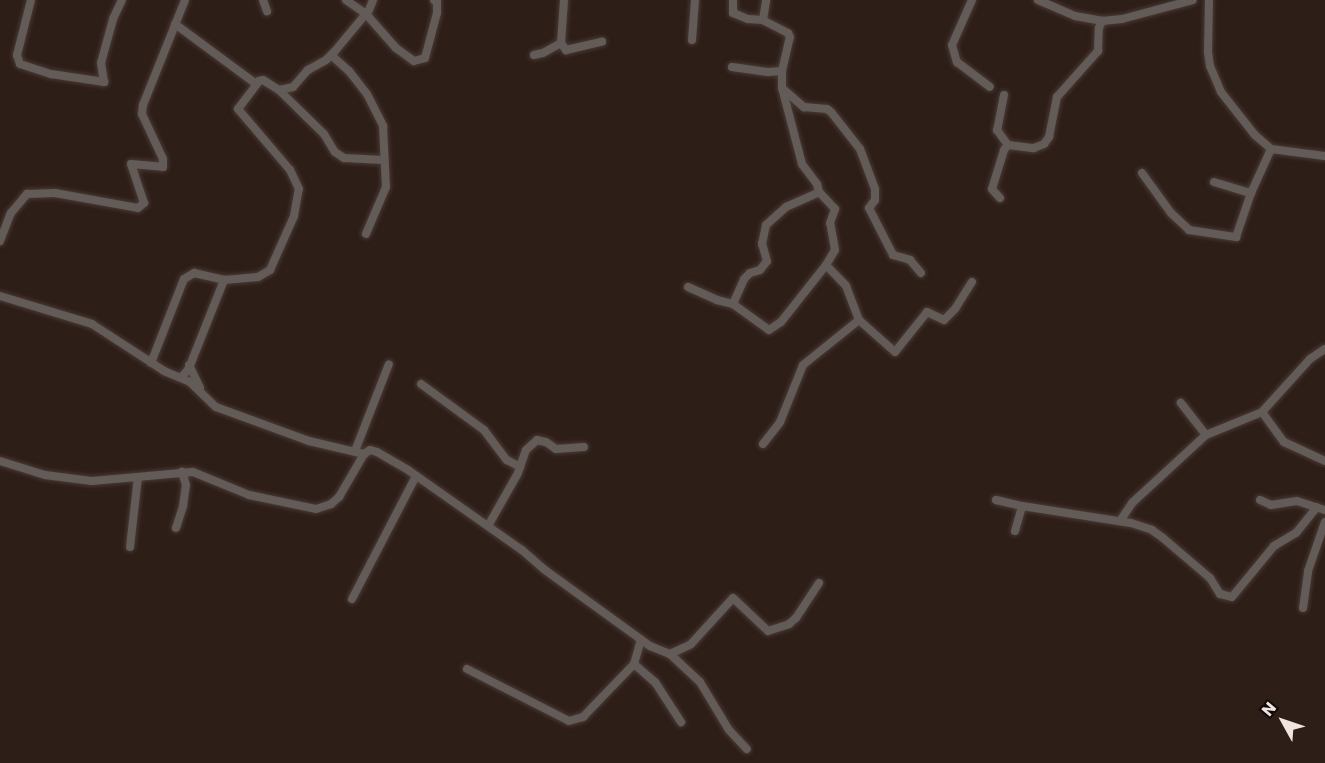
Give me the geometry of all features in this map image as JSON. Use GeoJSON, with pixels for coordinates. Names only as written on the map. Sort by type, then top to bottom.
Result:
{"type":"FeatureCollection","features":[{"type":"Feature","properties":{"kind":"street"},"geometry":{"type":"LineString","coordinates":[[31,0],[17,55],[20,64],[51,74],[104,82],[101,63],[113,19],[122,0]]}},
{"type":"Feature","properties":{"kind":"street"},"geometry":{"type":"LineString","coordinates":[[0,241],[10,213],[27,194],[55,193],[138,208],[144,203],[131,164],[163,167],[163,159],[142,114],[143,105],[185,0]]}},
{"type":"Feature","properties":{"kind":"street"},"geometry":{"type":"LineString","coordinates":[[263,0],[267,11]]}},
{"type":"Feature","properties":{"kind":"street"},"geometry":{"type":"LineString","coordinates":[[346,0],[366,14],[408,59],[420,61],[425,58],[437,13],[437,1],[434,0]]}},
{"type":"Feature","properties":{"kind":"street"},"geometry":{"type":"LineString","coordinates":[[279,90],[293,87],[308,70],[331,55],[366,14],[373,0]]}},
{"type":"Feature","properties":{"kind":"street"},"geometry":{"type":"LineString","coordinates":[[564,0],[561,43],[566,50],[602,42]]}},
{"type":"Feature","properties":{"kind":"street"},"geometry":{"type":"LineString","coordinates":[[692,40],[695,0]]}},
{"type":"Feature","properties":{"kind":"street"},"geometry":{"type":"LineString","coordinates":[[688,287],[717,300],[734,304],[769,330],[782,322],[835,250],[830,223],[835,209],[819,192],[817,184],[802,164],[782,88],[782,71],[790,37],[788,33],[764,20],[748,19],[734,13],[733,0]]}},
{"type":"Feature","properties":{"kind":"street"},"geometry":{"type":"LineString","coordinates":[[764,20],[766,0]]}},
{"type":"Feature","properties":{"kind":"street"},"geometry":{"type":"LineString","coordinates":[[972,0],[952,45],[957,62],[990,87]]}},
{"type":"Feature","properties":{"kind":"street"},"geometry":{"type":"LineString","coordinates":[[1038,0],[1049,2],[1074,16],[1102,21],[1122,19],[1193,0]]}},
{"type":"Feature","properties":{"kind":"street"},"geometry":{"type":"LineString","coordinates":[[1209,0],[1208,52],[1214,78],[1221,92],[1255,135],[1271,149],[1325,156]]}},
{"type":"Feature","properties":{"kind":"street"},"geometry":{"type":"LineString","coordinates":[[1004,95],[997,130],[1008,145],[1034,148],[1044,144],[1049,137],[1057,96],[1098,51],[1099,28],[1102,21]]}},
{"type":"Feature","properties":{"kind":"street"},"geometry":{"type":"LineString","coordinates":[[175,24],[256,84]]}},
{"type":"Feature","properties":{"kind":"street"},"geometry":{"type":"LineString","coordinates":[[534,54],[543,53],[561,43]]}},
{"type":"Feature","properties":{"kind":"street"},"geometry":{"type":"LineString","coordinates":[[331,55],[349,71],[370,99],[383,126],[386,187],[366,234]]}},
{"type":"Feature","properties":{"kind":"street"},"geometry":{"type":"LineString","coordinates":[[732,67],[768,72],[782,71]]}},
{"type":"Feature","properties":{"kind":"street"},"geometry":{"type":"LineString","coordinates":[[151,363],[184,279],[194,273],[224,280],[258,277],[270,270],[298,199],[299,189],[290,170],[238,109],[256,84],[263,80],[279,90],[324,134],[335,152],[350,159],[383,160]]}},
{"type":"Feature","properties":{"kind":"street"},"geometry":{"type":"LineString","coordinates":[[782,88],[804,107],[827,109],[854,141],[860,149],[875,189],[875,200],[869,208],[893,255],[910,260],[921,273]]}},
{"type":"Feature","properties":{"kind":"street"},"geometry":{"type":"LineString","coordinates":[[1000,198],[992,189],[1004,150],[1008,145]]}},
{"type":"Feature","properties":{"kind":"street"},"geometry":{"type":"LineString","coordinates":[[1142,173],[1171,213],[1189,230],[1236,237],[1251,193],[1271,149]]}},
{"type":"Feature","properties":{"kind":"street"},"geometry":{"type":"LineString","coordinates":[[1214,182],[1251,193]]}},
{"type":"Feature","properties":{"kind":"street"},"geometry":{"type":"LineString","coordinates":[[734,304],[744,279],[750,273],[760,270],[767,261],[762,244],[766,225],[786,207],[819,192]]}},
{"type":"Feature","properties":{"kind":"street"},"geometry":{"type":"LineString","coordinates":[[826,265],[846,286],[860,320],[895,352],[927,312],[944,320],[956,309],[972,282]]}},
{"type":"Feature","properties":{"kind":"street"},"geometry":{"type":"LineString","coordinates":[[181,378],[215,308],[224,280]]}},
{"type":"Feature","properties":{"kind":"street"},"geometry":{"type":"LineString","coordinates":[[0,296],[92,324],[151,363],[190,382],[216,407],[309,441],[364,454]]}},
{"type":"Feature","properties":{"kind":"street"},"geometry":{"type":"LineString","coordinates":[[763,444],[780,422],[803,365],[860,320]]}},
{"type":"Feature","properties":{"kind":"street"},"geometry":{"type":"LineString","coordinates":[[1120,521],[1132,503],[1206,435],[1262,412],[1310,359],[1325,349]]}},
{"type":"Feature","properties":{"kind":"street"},"geometry":{"type":"LineString","coordinates":[[355,452],[389,364]]}},
{"type":"Feature","properties":{"kind":"street"},"geometry":{"type":"LineString","coordinates":[[189,365],[202,393]]}},
{"type":"Feature","properties":{"kind":"street"},"geometry":{"type":"LineString","coordinates":[[421,384],[484,430],[507,460],[520,467]]}},
{"type":"Feature","properties":{"kind":"street"},"geometry":{"type":"LineString","coordinates":[[1181,403],[1206,435]]}},
{"type":"Feature","properties":{"kind":"street"},"geometry":{"type":"LineString","coordinates":[[1262,412],[1284,442],[1325,461]]}},
{"type":"Feature","properties":{"kind":"street"},"geometry":{"type":"LineString","coordinates":[[488,526],[520,467],[526,450],[537,440],[556,448],[584,447]]}},
{"type":"Feature","properties":{"kind":"street"},"geometry":{"type":"LineString","coordinates":[[0,461],[67,480],[92,481],[182,472],[202,474],[249,495],[316,509],[331,504],[339,497],[364,454],[370,450],[377,452],[488,526],[641,640],[670,654],[700,682],[729,730],[747,749]]}},
{"type":"Feature","properties":{"kind":"street"},"geometry":{"type":"LineString","coordinates":[[176,528],[183,506],[186,485],[182,472]]}},
{"type":"Feature","properties":{"kind":"street"},"geometry":{"type":"LineString","coordinates":[[352,599],[416,476]]}},
{"type":"Feature","properties":{"kind":"street"},"geometry":{"type":"LineString","coordinates":[[130,547],[138,477]]}},
{"type":"Feature","properties":{"kind":"street"},"geometry":{"type":"LineString","coordinates":[[996,500],[1120,521],[1156,532],[1210,578],[1220,594],[1232,597],[1274,546],[1296,533],[1323,510]]}},
{"type":"Feature","properties":{"kind":"street"},"geometry":{"type":"LineString","coordinates":[[1260,500],[1271,505],[1297,501],[1323,510]]}},
{"type":"Feature","properties":{"kind":"street"},"geometry":{"type":"LineString","coordinates":[[1014,531],[1022,506]]}},
{"type":"Feature","properties":{"kind":"street"},"geometry":{"type":"LineString","coordinates":[[1303,608],[1308,571],[1325,522]]}},
{"type":"Feature","properties":{"kind":"street"},"geometry":{"type":"LineString","coordinates":[[670,654],[691,644],[733,598],[768,631],[789,624],[796,618],[819,583]]}},
{"type":"Feature","properties":{"kind":"street"},"geometry":{"type":"LineString","coordinates":[[466,669],[569,721],[583,717],[634,664],[641,640]]}},
{"type":"Feature","properties":{"kind":"street"},"geometry":{"type":"LineString","coordinates":[[634,664],[655,682],[681,722]]}}]}
